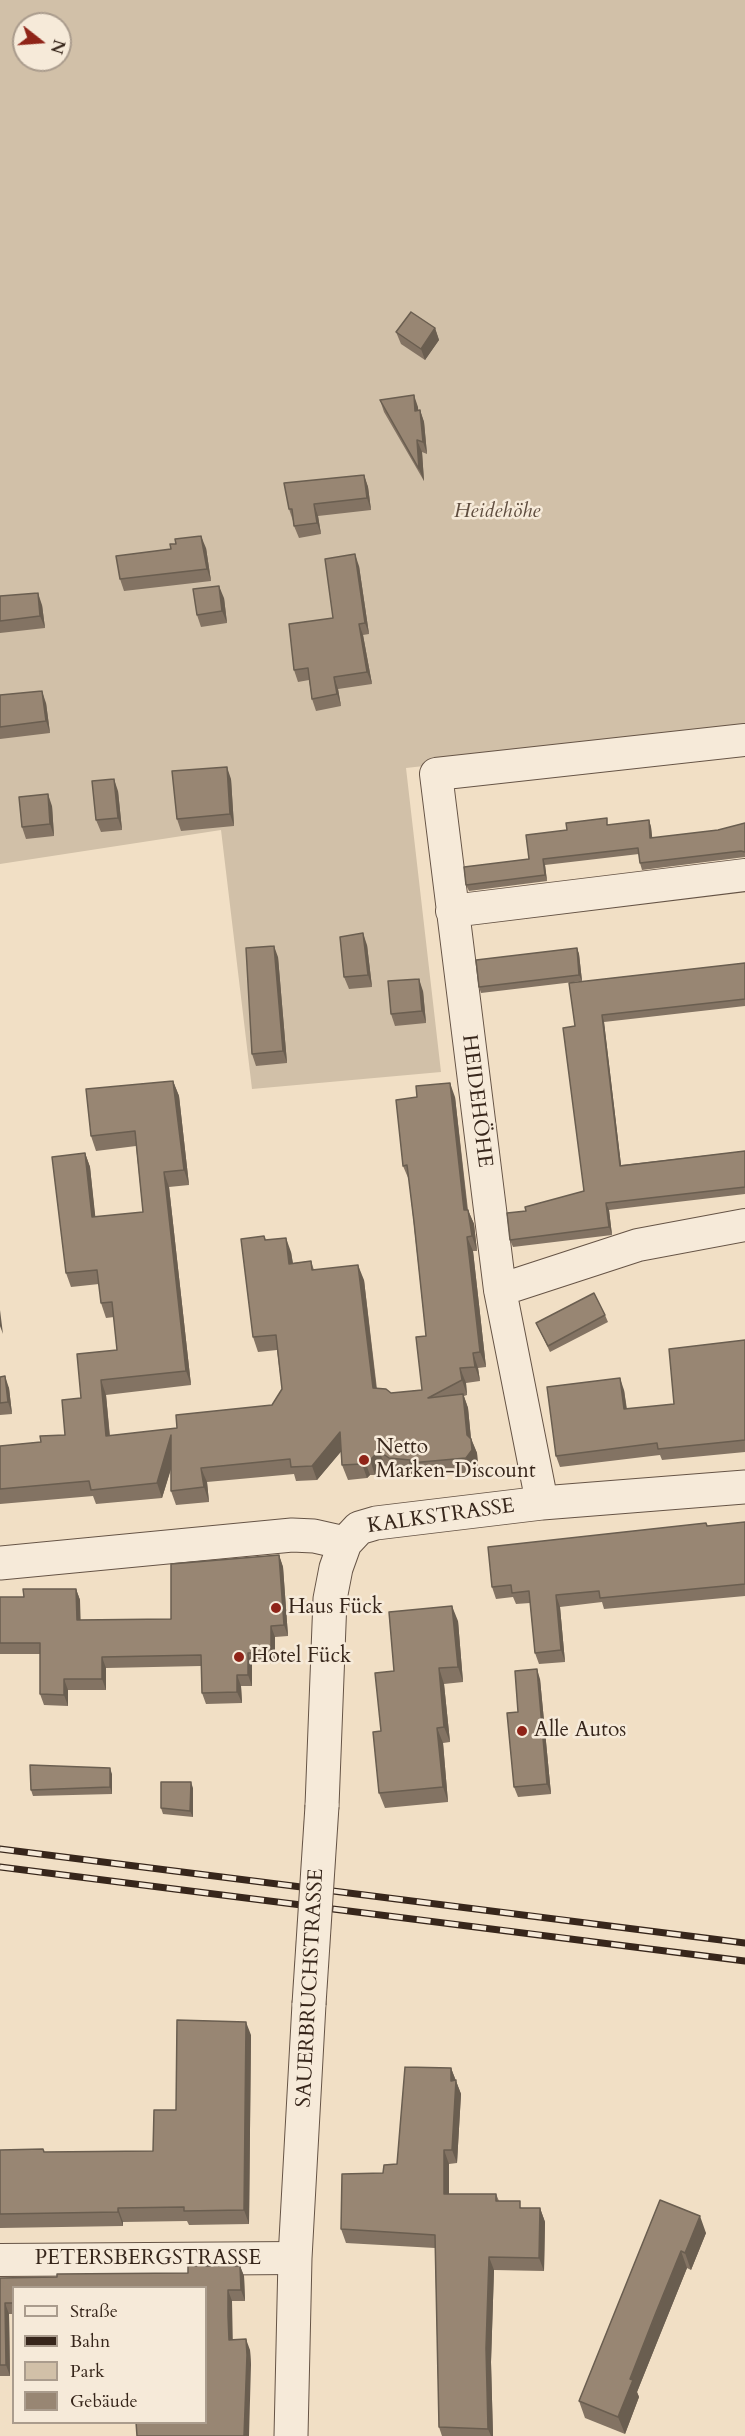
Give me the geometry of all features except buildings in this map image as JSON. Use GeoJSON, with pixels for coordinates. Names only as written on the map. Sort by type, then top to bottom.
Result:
{"type":"FeatureCollection","features":[{"type":"Feature","properties":{"kind":"street","name":"HEIDEHÖHE"},"geometry":{"type":"LineString","coordinates":[[542,1503],[500,1290],[436,774],[745,740]]}},
{"type":"Feature","properties":{"kind":"street"},"geometry":{"type":"LineString","coordinates":[[452,911],[745,875]]}},
{"type":"Feature","properties":{"kind":"street"},"geometry":{"type":"LineString","coordinates":[[500,1290],[638,1245],[745,1225]]}},
{"type":"Feature","properties":{"kind":"street","name":"KALKSTRASSE"},"geometry":{"type":"LineString","coordinates":[[0,1563],[292,1534],[345,1543],[359,1528],[376,1523],[542,1503],[745,1487]]}},
{"type":"Feature","properties":{"kind":"street","name":"SAUERBRUCHSTRASSE"},"geometry":{"type":"LineString","coordinates":[[291,2436],[295,2258],[322,1806],[330,1599],[336,1568],[345,1543]]}},
{"type":"Feature","properties":{"kind":"street","name":"PETERSBERGSTRASSE"},"geometry":{"type":"LineString","coordinates":[[0,2260],[295,2258]]}},
{"type":"Feature","properties":{"kind":"green space","name":"Heidehöhe"},"geometry":{"type":"Polygon","coordinates":[[[0,0],[745,0],[745,730],[406,768],[441,1072],[252,1089],[221,830],[0,864],[0,0]]]}},
{"type":"Feature","properties":{"kind":"railway"},"geometry":{"type":"LineString","coordinates":[[0,1849],[745,1943]]}},
{"type":"Feature","properties":{"kind":"railway"},"geometry":{"type":"LineString","coordinates":[[0,1867],[745,1961]]}},
{"type":"Feature","properties":{"kind":"place","name":"Netto Marken-Discount"},"geometry":{"type":"Point","coordinates":[364,1460]}},
{"type":"Feature","properties":{"kind":"place","name":"Haus Fück"},"geometry":{"type":"Point","coordinates":[276,1608]}},
{"type":"Feature","properties":{"kind":"place","name":"Hotel Fück"},"geometry":{"type":"Point","coordinates":[239,1657]}},
{"type":"Feature","properties":{"kind":"place","name":"Alle Autos"},"geometry":{"type":"Point","coordinates":[522,1731]}}]}
